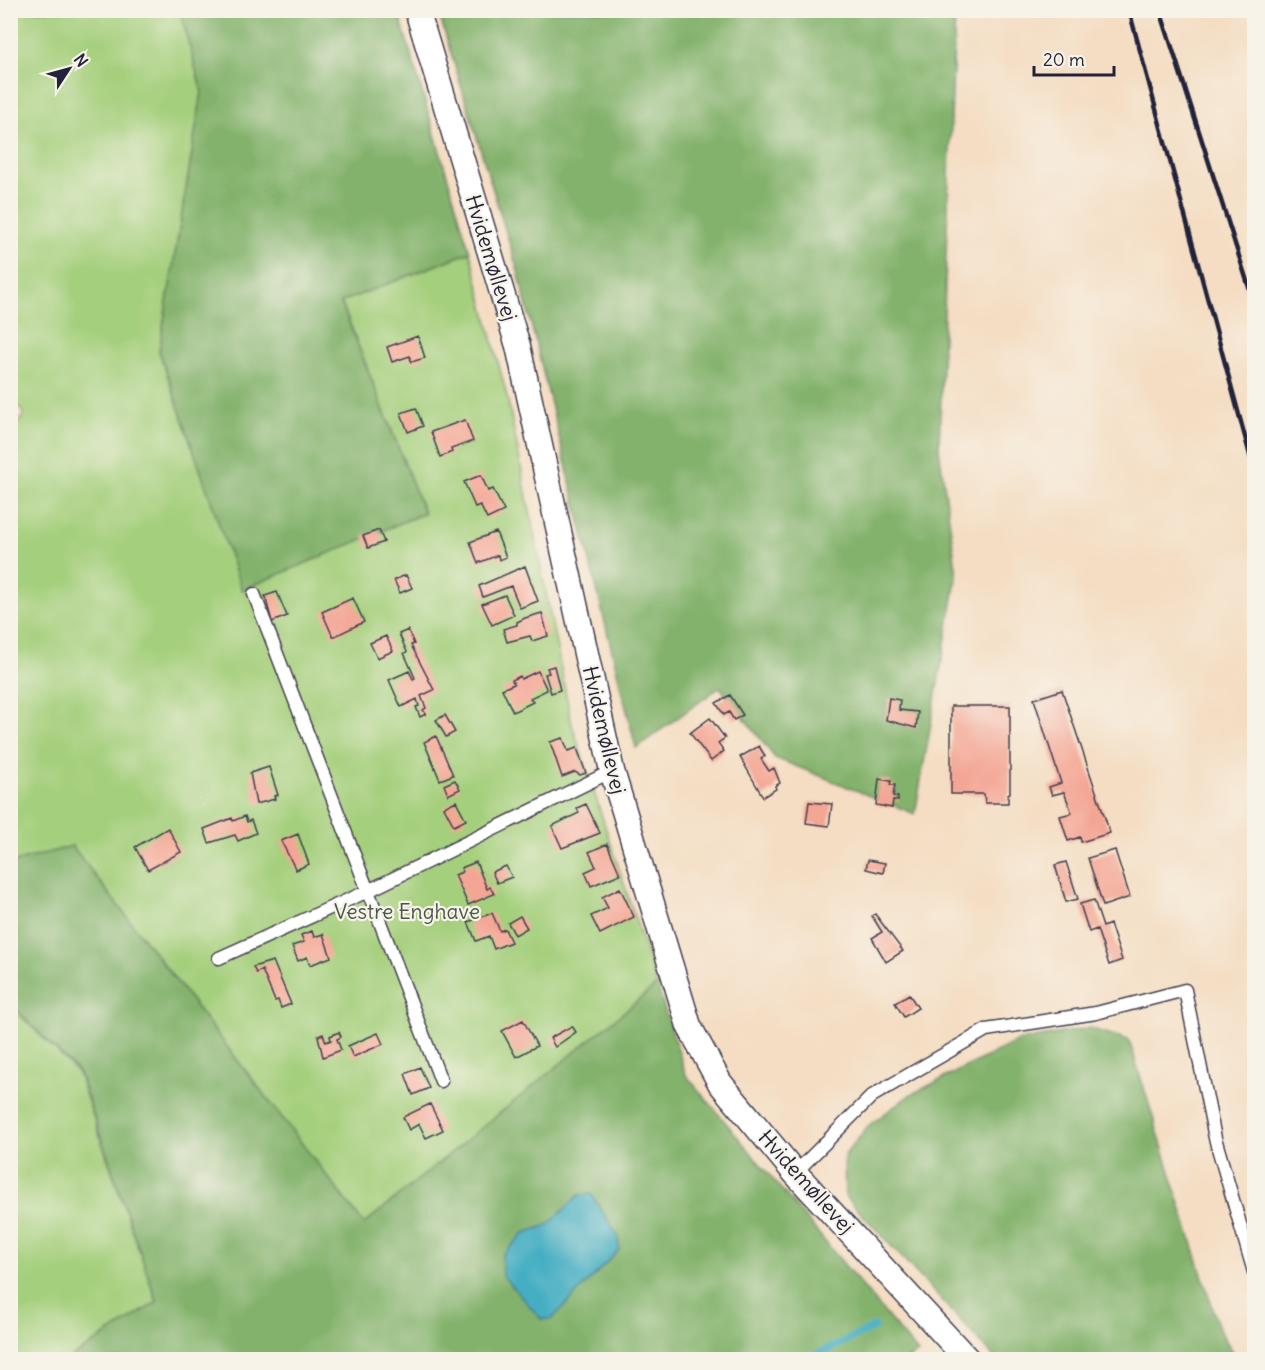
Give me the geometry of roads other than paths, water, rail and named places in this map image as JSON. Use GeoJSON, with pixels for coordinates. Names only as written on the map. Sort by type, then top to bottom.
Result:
{"type":"FeatureCollection","features":[{"type":"Feature","properties":{"kind":"street","name":"Hvidemøllevej"},"geometry":{"type":"LineString","coordinates":[[417,10],[518,346],[612,771],[689,1026],[720,1083],[795,1173],[968,1359]]}},
{"type":"Feature","properties":{"kind":"lane"},"geometry":{"type":"LineString","coordinates":[[254,594],[441,1081]]}},
{"type":"Feature","properties":{"kind":"lane"},"geometry":{"type":"LineString","coordinates":[[219,958],[368,891],[612,771]]}},
{"type":"Feature","properties":{"kind":"lane"},"geometry":{"type":"LineString","coordinates":[[795,1173],[872,1096],[986,1030],[1096,1013],[1185,990],[1215,1138],[1254,1272]]}},
{"type":"Feature","properties":{"kind":"water"},"geometry":{"type":"Polygon","coordinates":[[[591,1194],[618,1236],[619,1250],[552,1319],[541,1319],[502,1275],[502,1256],[524,1233],[548,1225],[579,1195],[591,1194]]]}},
{"type":"Feature","properties":{"kind":"waterway"},"geometry":{"type":"LineString","coordinates":[[805,1360],[875,1327]]}},
{"type":"Feature","properties":{"kind":"railway"},"geometry":{"type":"LineString","coordinates":[[1129,10],[1254,470]]}},
{"type":"Feature","properties":{"kind":"railway"},"geometry":{"type":"LineString","coordinates":[[1160,10],[1254,303]]}},
{"type":"Feature","properties":{"kind":"park label","name":"Vestre Enghave"},"geometry":{"type":"Point","coordinates":[407,912]}}]}
